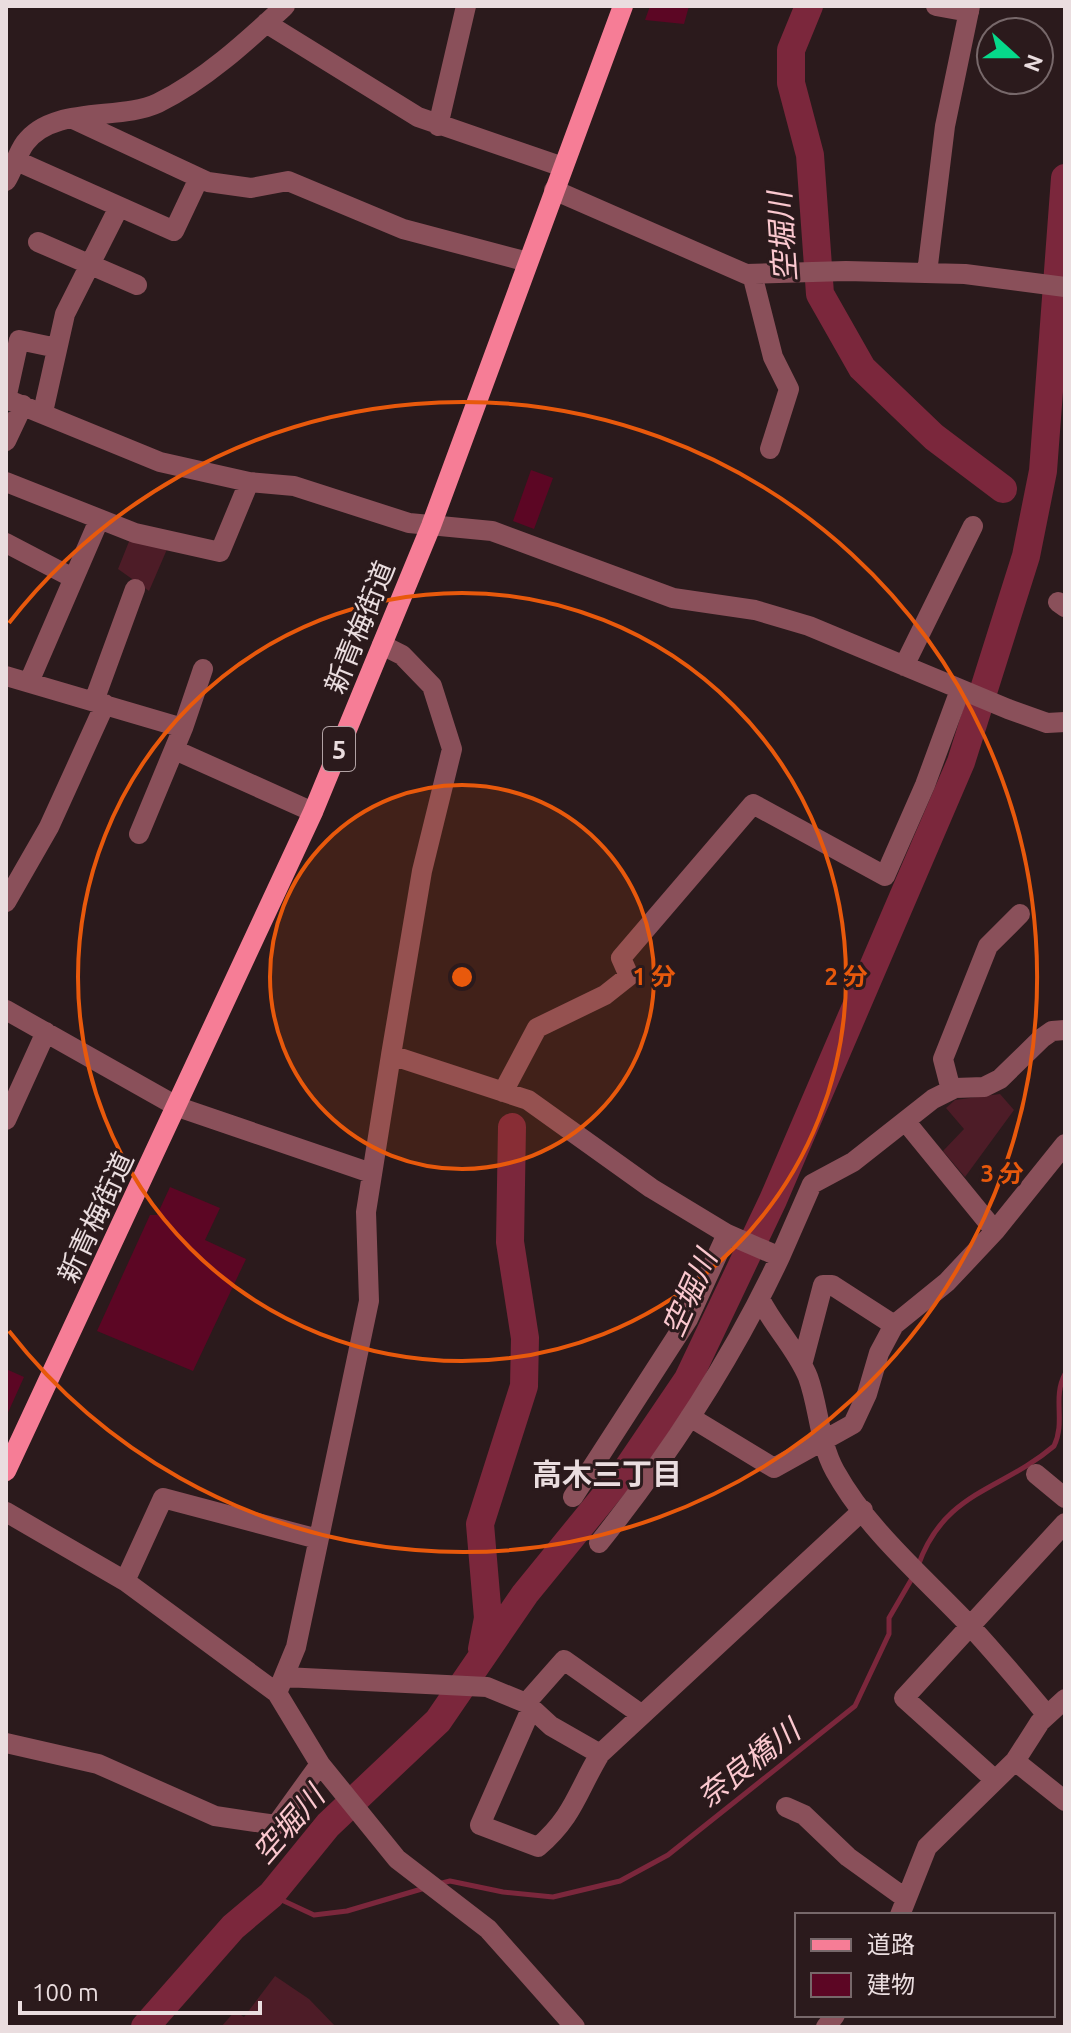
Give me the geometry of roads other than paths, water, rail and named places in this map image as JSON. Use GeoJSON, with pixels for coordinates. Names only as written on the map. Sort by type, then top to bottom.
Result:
{"type":"FeatureCollection","features":[{"type":"Feature","properties":{"kind":"main road","name":"新青梅街道"},"geometry":{"type":"LineString","coordinates":[[6,1471],[313,812],[431,526],[623,6]]}},
{"type":"Feature","properties":{"kind":"street"},"geometry":{"type":"LineString","coordinates":[[6,181],[25,143],[35,134],[59,122],[131,112],[159,102],[204,74],[285,6]]}},
{"type":"Feature","properties":{"kind":"street"},"geometry":{"type":"LineString","coordinates":[[438,126],[466,6]]}},
{"type":"Feature","properties":{"kind":"street"},"geometry":{"type":"LineString","coordinates":[[927,273],[945,126],[970,9],[936,6]]}},
{"type":"Feature","properties":{"kind":"street"},"geometry":{"type":"LineString","coordinates":[[266,23],[346,70],[378,95],[438,126],[563,167]]}},
{"type":"Feature","properties":{"kind":"street"},"geometry":{"type":"LineString","coordinates":[[73,119],[199,178],[251,188],[288,181],[403,229],[528,262]]}},
{"type":"Feature","properties":{"kind":"street"},"geometry":{"type":"LineString","coordinates":[[17,161],[174,231],[199,178]]}},
{"type":"Feature","properties":{"kind":"street"},"geometry":{"type":"LineString","coordinates":[[554,190],[707,258],[752,274],[806,271],[927,273],[1065,287]]}},
{"type":"Feature","properties":{"kind":"street"},"geometry":{"type":"LineString","coordinates":[[43,412],[65,314],[119,207]]}},
{"type":"Feature","properties":{"kind":"street"},"geometry":{"type":"LineString","coordinates":[[38,242],[137,285]]}},
{"type":"Feature","properties":{"kind":"street"},"geometry":{"type":"LineString","coordinates":[[752,274],[773,357],[789,389],[770,449]]}},
{"type":"Feature","properties":{"kind":"street"},"geometry":{"type":"LineString","coordinates":[[6,441],[19,340],[57,348]]}},
{"type":"Feature","properties":{"kind":"street"},"geometry":{"type":"LineString","coordinates":[[12,401],[160,462],[249,482],[294,486],[373,513],[431,526],[492,531],[673,598],[755,610],[809,626],[1008,709],[1047,723],[1065,722]]}},
{"type":"Feature","properties":{"kind":"street"},"geometry":{"type":"LineString","coordinates":[[6,482],[135,533],[220,552],[249,482]]}},
{"type":"Feature","properties":{"kind":"street"},"geometry":{"type":"LineString","coordinates":[[29,682],[99,520]]}},
{"type":"Feature","properties":{"kind":"street"},"geometry":{"type":"LineString","coordinates":[[904,666],[973,526]]}},
{"type":"Feature","properties":{"kind":"street"},"geometry":{"type":"LineString","coordinates":[[6,543],[73,578]]}},
{"type":"Feature","properties":{"kind":"street"},"geometry":{"type":"LineString","coordinates":[[6,902],[49,827],[99,703],[135,589]]}},
{"type":"Feature","properties":{"kind":"street"},"geometry":{"type":"LineString","coordinates":[[281,1685],[296,1647],[369,1301],[366,1212],[371,1173],[422,871],[452,749],[432,686],[402,655],[382,645]]}},
{"type":"Feature","properties":{"kind":"street"},"geometry":{"type":"LineString","coordinates":[[139,834],[175,750],[203,669]]}},
{"type":"Feature","properties":{"kind":"street"},"geometry":{"type":"LineString","coordinates":[[6,676],[183,728]]}},
{"type":"Feature","properties":{"kind":"street"},"geometry":{"type":"LineString","coordinates":[[503,1092],[537,1028],[605,995],[629,976],[621,958],[753,804],[811,840],[885,876],[963,691]]}},
{"type":"Feature","properties":{"kind":"street"},"geometry":{"type":"LineString","coordinates":[[175,750],[313,812]]}},
{"type":"Feature","properties":{"kind":"street"},"geometry":{"type":"LineString","coordinates":[[951,1090],[943,1059],[988,946],[1020,914]]}},
{"type":"Feature","properties":{"kind":"street"},"geometry":{"type":"LineString","coordinates":[[6,1010],[178,1107],[371,1173]]}},
{"type":"Feature","properties":{"kind":"street"},"geometry":{"type":"LineString","coordinates":[[599,1543],[652,1476],[690,1417],[760,1299],[776,1255],[812,1184],[853,1162],[933,1099],[951,1090],[984,1087],[1000,1079],[1042,1038],[1052,1031],[1065,1030]]}},
{"type":"Feature","properties":{"kind":"street"},"geometry":{"type":"LineString","coordinates":[[7,1117],[46,1032]]}},
{"type":"Feature","properties":{"kind":"street"},"geometry":{"type":"LineString","coordinates":[[391,1055],[528,1100],[651,1188],[730,1235],[776,1255]]}},
{"type":"Feature","properties":{"kind":"street"},"geometry":{"type":"LineString","coordinates":[[906,1122],[995,1231]]}},
{"type":"Feature","properties":{"kind":"street"},"geometry":{"type":"LineString","coordinates":[[690,1417],[774,1468],[853,1424],[860,1413],[879,1353],[894,1325],[947,1282],[995,1231],[1065,1144]]}},
{"type":"Feature","properties":{"kind":"street"},"geometry":{"type":"LineString","coordinates":[[573,1497],[688,1319],[730,1235]]}},
{"type":"Feature","properties":{"kind":"street"},"geometry":{"type":"LineString","coordinates":[[802,1365],[823,1285],[832,1285],[894,1325]]}},
{"type":"Feature","properties":{"kind":"street"},"geometry":{"type":"LineString","coordinates":[[760,1299],[802,1365],[834,1470],[907,1564],[970,1626],[1047,1715]]}},
{"type":"Feature","properties":{"kind":"street"},"geometry":{"type":"LineString","coordinates":[[1036,1474],[1065,1498]]}},
{"type":"Feature","properties":{"kind":"street"},"geometry":{"type":"LineString","coordinates":[[125,1581],[163,1498],[318,1539]]}},
{"type":"Feature","properties":{"kind":"street"},"geometry":{"type":"LineString","coordinates":[[642,1715],[564,1660],[528,1706],[480,1825],[538,1847],[575,1807],[582,1784],[600,1754],[863,1510]]}},
{"type":"Feature","properties":{"kind":"street"},"geometry":{"type":"LineString","coordinates":[[6,1512],[125,1581],[281,1685],[326,1772],[371,1829],[414,1876],[488,1929],[575,2027]]}},
{"type":"Feature","properties":{"kind":"street"},"geometry":{"type":"LineString","coordinates":[[995,1780],[904,1698],[1065,1523]]}},
{"type":"Feature","properties":{"kind":"street"},"geometry":{"type":"LineString","coordinates":[[281,1685],[417,1683],[487,1687],[528,1706],[582,1746],[600,1754]]}},
{"type":"Feature","properties":{"kind":"street"},"geometry":{"type":"LineString","coordinates":[[786,1807],[804,1815],[903,1906],[927,1847],[1015,1761],[1047,1715],[1065,1699]]}},
{"type":"Feature","properties":{"kind":"street"},"geometry":{"type":"LineString","coordinates":[[6,1743],[98,1764],[215,1816],[276,1825],[326,1772]]}},
{"type":"Feature","properties":{"kind":"street"},"geometry":{"type":"LineString","coordinates":[[1015,1761],[1065,1801]]}},
{"type":"Feature","properties":{"kind":"waterway","name":"空堀川"},"geometry":{"type":"LineString","coordinates":[[809,6],[791,50],[791,83],[810,155],[820,294],[862,368],[934,437],[1003,489]]}},
{"type":"Feature","properties":{"kind":"waterway","name":"空堀川"},"geometry":{"type":"LineString","coordinates":[[145,2027],[233,1927],[271,1895],[328,1825],[438,1721],[525,1594],[627,1469],[688,1379],[773,1200],[961,762],[1026,556],[1043,471],[1065,178]]}},
{"type":"Feature","properties":{"kind":"waterway","name":"空堀川"},"geometry":{"type":"LineString","coordinates":[[482,1649],[488,1618],[480,1524],[524,1386],[525,1338],[510,1242],[512,1127]]}},
{"type":"Feature","properties":{"kind":"waterway","name":"奈良橋川"},"geometry":{"type":"LineString","coordinates":[[918,1566],[929,1541],[958,1507],[1054,1446],[1059,1428],[1059,1392],[1065,1374]]}},
{"type":"Feature","properties":{"kind":"waterway","name":"奈良橋川"},"geometry":{"type":"LineString","coordinates":[[438,1884],[450,1881],[503,1892],[553,1897],[620,1881],[668,1855],[855,1706],[889,1634],[889,1618],[914,1575]]}},
{"type":"Feature","properties":{"kind":"waterway","name":"奈良橋川"},"geometry":{"type":"LineString","coordinates":[[271,1895],[314,1915],[347,1911],[425,1888]]}},
{"type":"Feature","properties":{"kind":"district","name":"高木三丁目"},"geometry":{"type":"Point","coordinates":[607,1474]}}]}
